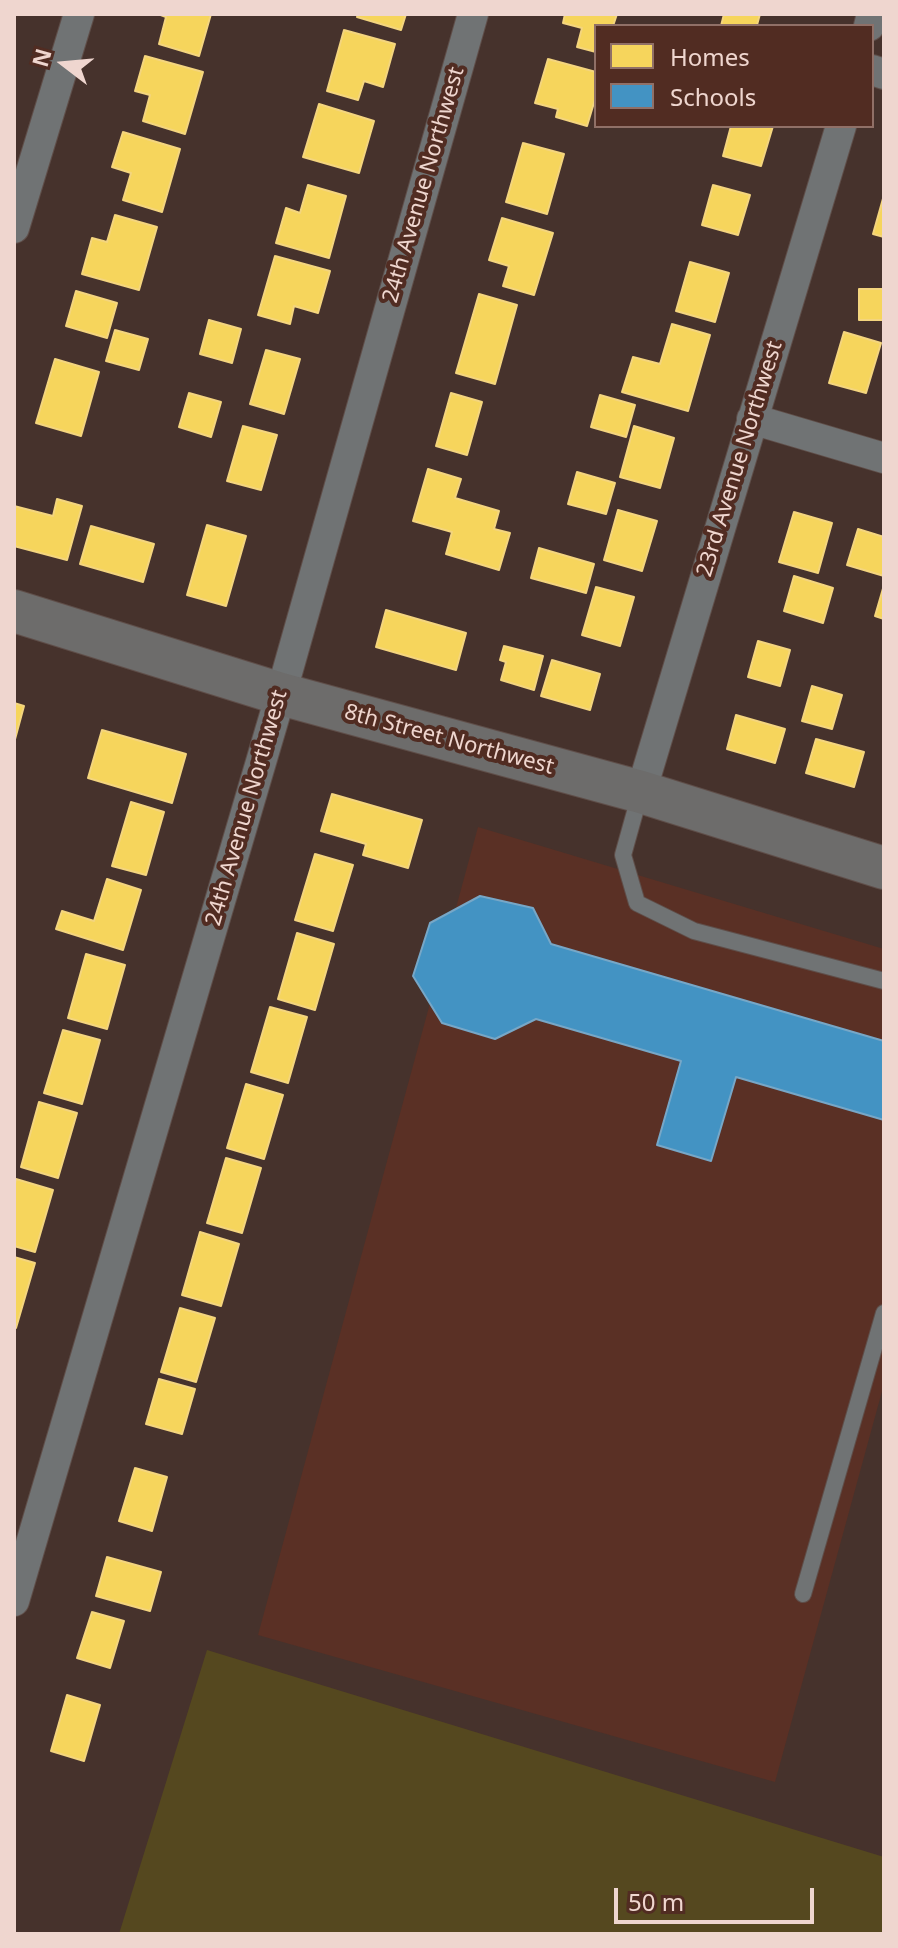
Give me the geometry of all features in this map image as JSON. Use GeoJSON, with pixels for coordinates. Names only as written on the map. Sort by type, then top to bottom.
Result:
{"type":"FeatureCollection","features":[{"type":"Feature","properties":{"kind":"street"},"geometry":{"type":"LineString","coordinates":[[14,228],[79,14]]}},
{"type":"Feature","properties":{"kind":"street","name":"24th Avenue Northwest"},"geometry":{"type":"LineString","coordinates":[[14,1601],[281,694],[473,14]]}},
{"type":"Feature","properties":{"kind":"street","name":"23rd Avenue Northwest"},"geometry":{"type":"LineString","coordinates":[[641,792],[840,128]]}},
{"type":"Feature","properties":{"kind":"street"},"geometry":{"type":"LineString","coordinates":[[752,419],[884,458]]}},
{"type":"Feature","properties":{"kind":"street","name":"8th Street Northwest"},"geometry":{"type":"LineString","coordinates":[[14,611],[281,694],[641,792],[884,868]]}},
{"type":"Feature","properties":{"kind":"lane"},"geometry":{"type":"LineString","coordinates":[[641,792],[623,855],[637,903],[694,931],[884,981]]}},
{"type":"Feature","properties":{"kind":"lane"},"geometry":{"type":"LineString","coordinates":[[803,1594],[884,1313]]}},
{"type":"Feature","properties":{"kind":"shaded area"},"geometry":{"type":"Polygon","coordinates":[[[478,827],[884,949],[884,1384],[775,1782],[258,1635],[478,827]]]}},
{"type":"Feature","properties":{"kind":"shaded area"},"geometry":{"type":"Polygon","coordinates":[[[207,1650],[884,1857],[884,1934],[119,1934],[207,1650]]]}},
{"type":"Feature","properties":{"kind":"building: Homes"},"geometry":{"type":"Polygon","coordinates":[[[158,14],[211,14],[199,56],[159,44],[166,17],[158,14]]]}},
{"type":"Feature","properties":{"kind":"building: Homes"},"geometry":{"type":"Polygon","coordinates":[[[358,14],[406,14],[401,30],[357,17],[358,14]]]}},
{"type":"Feature","properties":{"kind":"building: Homes"},"geometry":{"type":"Polygon","coordinates":[[[565,14],[617,14],[614,24],[594,24],[594,51],[577,47],[582,28],[563,23],[565,14]]]}},
{"type":"Feature","properties":{"kind":"building: Homes"},"geometry":{"type":"Polygon","coordinates":[[[724,14],[760,14],[757,24],[722,24],[724,14]]]}},
{"type":"Feature","properties":{"kind":"building: Homes"},"geometry":{"type":"Polygon","coordinates":[[[344,30],[395,44],[383,87],[364,81],[358,100],[327,91],[344,30]]]}},
{"type":"Feature","properties":{"kind":"building: Homes"},"geometry":{"type":"Polygon","coordinates":[[[145,56],[203,72],[185,134],[143,121],[150,95],[135,91],[145,56]]]}},
{"type":"Feature","properties":{"kind":"building: Homes"},"geometry":{"type":"Polygon","coordinates":[[[548,59],[594,71],[594,103],[587,126],[556,117],[558,109],[535,103],[548,59]]]}},
{"type":"Feature","properties":{"kind":"building: Homes"},"geometry":{"type":"Polygon","coordinates":[[[319,104],[374,121],[359,173],[303,157],[319,104]]]}},
{"type":"Feature","properties":{"kind":"building: Homes"},"geometry":{"type":"Polygon","coordinates":[[[730,128],[772,128],[761,166],[723,156],[730,128]]]}},
{"type":"Feature","properties":{"kind":"building: Homes"},"geometry":{"type":"Polygon","coordinates":[[[123,132],[180,149],[162,212],[123,200],[131,173],[112,167],[123,132]]]}},
{"type":"Feature","properties":{"kind":"building: Homes"},"geometry":{"type":"Polygon","coordinates":[[[523,143],[564,154],[547,214],[506,202],[523,143]]]}},
{"type":"Feature","properties":{"kind":"building: Homes"},"geometry":{"type":"Polygon","coordinates":[[[308,185],[346,196],[329,258],[276,243],[286,208],[300,213],[308,185]]]}},
{"type":"Feature","properties":{"kind":"building: Homes"},"geometry":{"type":"Polygon","coordinates":[[[713,185],[750,195],[738,235],[702,225],[713,185]]]}},
{"type":"Feature","properties":{"kind":"building: Homes"},"geometry":{"type":"Polygon","coordinates":[[[884,195],[884,237],[873,234],[884,195]]]}},
{"type":"Feature","properties":{"kind":"building: Homes"},"geometry":{"type":"Polygon","coordinates":[[[115,215],[157,227],[139,290],[82,274],[92,238],[107,242],[115,215]]]}},
{"type":"Feature","properties":{"kind":"building: Homes"},"geometry":{"type":"Polygon","coordinates":[[[502,218],[553,233],[534,295],[503,286],[509,266],[489,260],[502,218]]]}},
{"type":"Feature","properties":{"kind":"building: Homes"},"geometry":{"type":"Polygon","coordinates":[[[275,256],[330,271],[318,313],[294,306],[290,324],[258,315],[275,256]]]}},
{"type":"Feature","properties":{"kind":"building: Homes"},"geometry":{"type":"Polygon","coordinates":[[[690,262],[729,273],[715,322],[676,311],[690,262]]]}},
{"type":"Feature","properties":{"kind":"building: Homes"},"geometry":{"type":"Polygon","coordinates":[[[859,289],[884,289],[884,320],[859,320],[859,289]]]}},
{"type":"Feature","properties":{"kind":"building: Homes"},"geometry":{"type":"Polygon","coordinates":[[[76,291],[117,303],[107,338],[66,326],[76,291]]]}},
{"type":"Feature","properties":{"kind":"building: Homes"},"geometry":{"type":"Polygon","coordinates":[[[479,294],[517,305],[495,384],[456,373],[479,294]]]}},
{"type":"Feature","properties":{"kind":"building: Homes"},"geometry":{"type":"Polygon","coordinates":[[[209,320],[241,329],[232,363],[200,354],[209,320]]]}},
{"type":"Feature","properties":{"kind":"building: Homes"},"geometry":{"type":"Polygon","coordinates":[[[672,324],[710,335],[688,411],[622,392],[633,357],[660,364],[672,324]]]}},
{"type":"Feature","properties":{"kind":"building: Homes"},"geometry":{"type":"Polygon","coordinates":[[[115,330],[148,339],[139,370],[106,361],[115,330]]]}},
{"type":"Feature","properties":{"kind":"building: Homes"},"geometry":{"type":"Polygon","coordinates":[[[844,332],[881,343],[866,393],[829,383],[844,332]]]}},
{"type":"Feature","properties":{"kind":"building: Homes"},"geometry":{"type":"Polygon","coordinates":[[[266,350],[300,359],[284,414],[250,404],[266,350]]]}},
{"type":"Feature","properties":{"kind":"building: Homes"},"geometry":{"type":"Polygon","coordinates":[[[55,359],[99,372],[81,436],[36,423],[55,359]]]}},
{"type":"Feature","properties":{"kind":"building: Homes"},"geometry":{"type":"Polygon","coordinates":[[[189,393],[221,402],[211,437],[179,427],[189,393]]]}},
{"type":"Feature","properties":{"kind":"building: Homes"},"geometry":{"type":"Polygon","coordinates":[[[451,393],[482,402],[467,455],[436,446],[451,393]]]}},
{"type":"Feature","properties":{"kind":"building: Homes"},"geometry":{"type":"Polygon","coordinates":[[[600,395],[635,405],[626,437],[591,427],[600,395]]]}},
{"type":"Feature","properties":{"kind":"building: Homes"},"geometry":{"type":"Polygon","coordinates":[[[243,426],[277,435],[261,490],[227,481],[243,426]]]}},
{"type":"Feature","properties":{"kind":"building: Homes"},"geometry":{"type":"Polygon","coordinates":[[[634,426],[674,438],[660,488],[620,477],[634,426]]]}},
{"type":"Feature","properties":{"kind":"building: Homes"},"geometry":{"type":"Polygon","coordinates":[[[428,469],[461,479],[455,498],[499,511],[494,529],[510,533],[499,570],[446,554],[452,532],[413,521],[428,469]]]}},
{"type":"Feature","properties":{"kind":"building: Homes"},"geometry":{"type":"Polygon","coordinates":[[[577,472],[615,483],[606,514],[568,504],[577,472]]]}},
{"type":"Feature","properties":{"kind":"building: Homes"},"geometry":{"type":"Polygon","coordinates":[[[57,499],[82,506],[67,560],[14,546],[14,506],[53,516],[57,499]]]}},
{"type":"Feature","properties":{"kind":"building: Homes"},"geometry":{"type":"Polygon","coordinates":[[[618,510],[657,521],[642,571],[604,560],[618,510]]]}},
{"type":"Feature","properties":{"kind":"building: Homes"},"geometry":{"type":"Polygon","coordinates":[[[794,512],[832,523],[818,573],[779,562],[794,512]]]}},
{"type":"Feature","properties":{"kind":"building: Homes"},"geometry":{"type":"Polygon","coordinates":[[[207,525],[246,536],[226,606],[187,595],[207,525]]]}},
{"type":"Feature","properties":{"kind":"building: Homes"},"geometry":{"type":"Polygon","coordinates":[[[91,526],[154,544],[143,582],[80,564],[91,526]]]}},
{"type":"Feature","properties":{"kind":"building: Homes"},"geometry":{"type":"Polygon","coordinates":[[[858,529],[884,537],[884,576],[847,565],[858,529]]]}},
{"type":"Feature","properties":{"kind":"building: Homes"},"geometry":{"type":"Polygon","coordinates":[[[539,548],[594,564],[586,593],[531,578],[539,548]]]}},
{"type":"Feature","properties":{"kind":"building: Homes"},"geometry":{"type":"Polygon","coordinates":[[[794,576],[833,588],[823,623],[784,611],[794,576]]]}},
{"type":"Feature","properties":{"kind":"building: Homes"},"geometry":{"type":"Polygon","coordinates":[[[884,585],[884,619],[875,616],[884,585]]]}},
{"type":"Feature","properties":{"kind":"building: Homes"},"geometry":{"type":"Polygon","coordinates":[[[596,587],[634,597],[620,646],[582,635],[596,587]]]}},
{"type":"Feature","properties":{"kind":"building: Homes"},"geometry":{"type":"Polygon","coordinates":[[[386,610],[466,633],[456,670],[376,647],[386,610]]]}},
{"type":"Feature","properties":{"kind":"building: Homes"},"geometry":{"type":"Polygon","coordinates":[[[758,641],[790,650],[780,686],[748,677],[758,641]]]}},
{"type":"Feature","properties":{"kind":"building: Homes"},"geometry":{"type":"Polygon","coordinates":[[[504,646],[543,656],[534,690],[501,680],[506,662],[500,660],[504,646]]]}},
{"type":"Feature","properties":{"kind":"building: Homes"},"geometry":{"type":"Polygon","coordinates":[[[552,660],[600,674],[590,710],[541,696],[552,660]]]}},
{"type":"Feature","properties":{"kind":"building: Homes"},"geometry":{"type":"Polygon","coordinates":[[[812,686],[842,695],[832,729],[802,721],[812,686]]]}},
{"type":"Feature","properties":{"kind":"building: Homes"},"geometry":{"type":"Polygon","coordinates":[[[14,703],[24,706],[14,743],[14,703]]]}},
{"type":"Feature","properties":{"kind":"building: Homes"},"geometry":{"type":"Polygon","coordinates":[[[736,715],[785,729],[775,763],[727,749],[736,715]]]}},
{"type":"Feature","properties":{"kind":"building: Homes"},"geometry":{"type":"Polygon","coordinates":[[[102,730],[186,754],[172,803],[88,778],[102,730]]]}},
{"type":"Feature","properties":{"kind":"building: Homes"},"geometry":{"type":"Polygon","coordinates":[[[816,739],[864,752],[854,787],[806,773],[816,739]]]}},
{"type":"Feature","properties":{"kind":"building: Homes"},"geometry":{"type":"Polygon","coordinates":[[[332,794],[422,820],[408,868],[363,855],[366,844],[321,831],[332,794]]]}},
{"type":"Feature","properties":{"kind":"building: Homes"},"geometry":{"type":"Polygon","coordinates":[[[131,802],[164,812],[146,875],[112,866],[131,802]]]}},
{"type":"Feature","properties":{"kind":"building: Homes"},"geometry":{"type":"Polygon","coordinates":[[[315,854],[353,865],[333,931],[295,920],[315,854]]]}},
{"type":"Feature","properties":{"kind":"building: Homes"},"geometry":{"type":"Polygon","coordinates":[[[107,879],[141,890],[123,950],[56,929],[62,911],[94,921],[107,879]]]}},
{"type":"Feature","properties":{"kind":"building: Homes"},"geometry":{"type":"Polygon","coordinates":[[[297,933],[334,944],[315,1010],[278,999],[297,933]]]}},
{"type":"Feature","properties":{"kind":"building: Homes"},"geometry":{"type":"Polygon","coordinates":[[[86,954],[125,965],[107,1029],[68,1018],[86,954]]]}},
{"type":"Feature","properties":{"kind":"building: Homes"},"geometry":{"type":"Polygon","coordinates":[[[270,1007],[307,1017],[288,1083],[251,1072],[270,1007]]]}},
{"type":"Feature","properties":{"kind":"building: Homes"},"geometry":{"type":"Polygon","coordinates":[[[63,1030],[100,1040],[82,1104],[44,1093],[63,1030]]]}},
{"type":"Feature","properties":{"kind":"building: Homes"},"geometry":{"type":"Polygon","coordinates":[[[246,1084],[283,1095],[264,1159],[227,1148],[246,1084]]]}},
{"type":"Feature","properties":{"kind":"building: Homes"},"geometry":{"type":"Polygon","coordinates":[[[39,1102],[77,1113],[58,1178],[21,1167],[39,1102]]]}},
{"type":"Feature","properties":{"kind":"building: Homes"},"geometry":{"type":"Polygon","coordinates":[[[226,1158],[261,1168],[242,1233],[207,1223],[226,1158]]]}},
{"type":"Feature","properties":{"kind":"building: Homes"},"geometry":{"type":"Polygon","coordinates":[[[16,1179],[53,1190],[35,1252],[14,1246],[16,1179]]]}},
{"type":"Feature","properties":{"kind":"building: Homes"},"geometry":{"type":"Polygon","coordinates":[[[200,1232],[239,1244],[221,1306],[182,1295],[200,1232]]]}},
{"type":"Feature","properties":{"kind":"building: Homes"},"geometry":{"type":"Polygon","coordinates":[[[14,1257],[35,1263],[16,1328],[14,1328],[14,1257]]]}},
{"type":"Feature","properties":{"kind":"building: Homes"},"geometry":{"type":"Polygon","coordinates":[[[180,1308],[215,1318],[196,1382],[161,1372],[180,1308]]]}},
{"type":"Feature","properties":{"kind":"building: Homes"},"geometry":{"type":"Polygon","coordinates":[[[159,1379],[195,1389],[182,1434],[146,1424],[159,1379]]]}},
{"type":"Feature","properties":{"kind":"building: Homes"},"geometry":{"type":"Polygon","coordinates":[[[135,1468],[167,1477],[152,1531],[119,1521],[135,1468]]]}},
{"type":"Feature","properties":{"kind":"building: Homes"},"geometry":{"type":"Polygon","coordinates":[[[107,1557],[161,1572],[150,1611],[96,1596],[107,1557]]]}},
{"type":"Feature","properties":{"kind":"building: Homes"},"geometry":{"type":"Polygon","coordinates":[[[92,1612],[124,1621],[110,1668],[77,1658],[92,1612]]]}},
{"type":"Feature","properties":{"kind":"building: Homes"},"geometry":{"type":"Polygon","coordinates":[[[67,1695],[100,1705],[84,1761],[51,1751],[67,1695]]]}},
{"type":"Feature","properties":{"kind":"building: Schools"},"geometry":{"type":"Polygon","coordinates":[[[480,896],[533,908],[551,944],[884,1041],[884,1120],[736,1077],[711,1161],[657,1145],[681,1061],[536,1019],[495,1039],[442,1023],[413,976],[430,923],[480,896]]]}}]}
